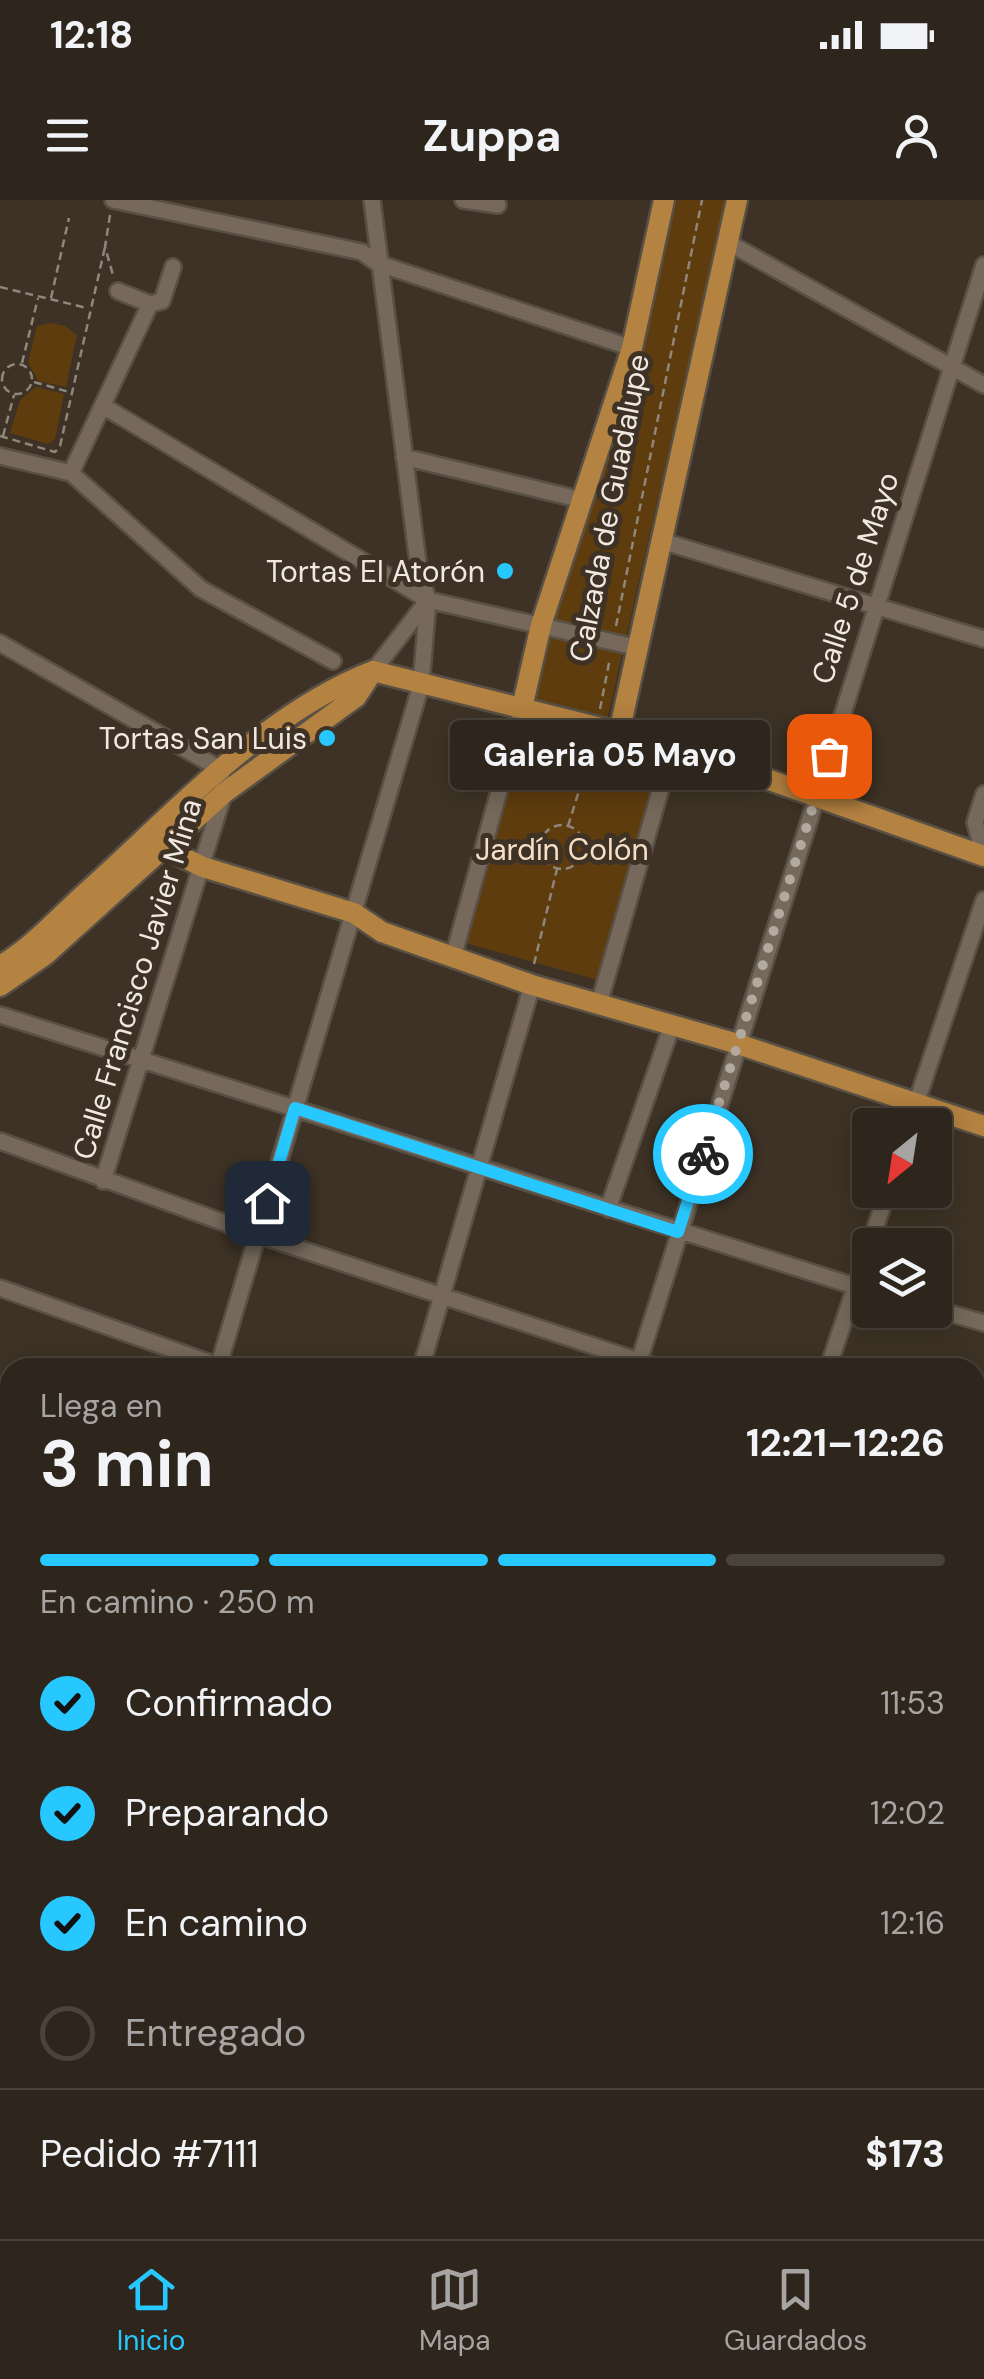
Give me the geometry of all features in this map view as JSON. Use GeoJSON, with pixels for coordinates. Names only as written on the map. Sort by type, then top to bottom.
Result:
{"type":"FeatureCollection","features":[{"type":"Feature","properties":{"kind":"main road","name":"Calzada de Guadalupe"},"geometry":{"type":"LineString","coordinates":[[522,708],[541,625],[632,348],[664,200]]}},
{"type":"Feature","properties":{"kind":"main road","name":"Calzada de Guadalupe"},"geometry":{"type":"LineString","coordinates":[[619,733],[737,200]]}},
{"type":"Feature","properties":{"kind":"main road"},"geometry":{"type":"LineString","coordinates":[[0,986],[133,865],[166,849],[224,794],[356,698],[373,671]]}},
{"type":"Feature","properties":{"kind":"main road"},"geometry":{"type":"LineString","coordinates":[[133,865],[150,834],[220,768],[341,684],[373,671],[673,746],[818,793],[984,856]]}},
{"type":"Feature","properties":{"kind":"main road"},"geometry":{"type":"LineString","coordinates":[[150,834],[166,849],[203,867],[354,912],[382,932],[454,954],[532,985],[738,1044],[895,1108]]}},
{"type":"Feature","properties":{"kind":"main road"},"geometry":{"type":"LineString","coordinates":[[0,966],[40,948]]}},
{"type":"Feature","properties":{"kind":"main road"},"geometry":{"type":"LineString","coordinates":[[952,1121],[984,1126]]}},
{"type":"Feature","properties":{"kind":"street"},"geometry":{"type":"LineString","coordinates":[[113,200],[362,252],[377,263],[632,348]]}},
{"type":"Feature","properties":{"kind":"street"},"geometry":{"type":"LineString","coordinates":[[223,1358],[422,685],[428,600],[419,571],[372,200]]}},
{"type":"Feature","properties":{"kind":"street"},"geometry":{"type":"LineString","coordinates":[[463,200],[498,205]]}},
{"type":"Feature","properties":{"kind":"street"},"geometry":{"type":"LineString","coordinates":[[728,242],[984,385]]}},
{"type":"Feature","properties":{"kind":"street","name":"Calle 5 de Mayo"},"geometry":{"type":"LineString","coordinates":[[641,1358],[984,264]]}},
{"type":"Feature","properties":{"kind":"street"},"geometry":{"type":"LineString","coordinates":[[118,291],[150,304],[162,301],[173,267]]}},
{"type":"Feature","properties":{"kind":"street"},"geometry":{"type":"LineString","coordinates":[[71,473],[150,304]]}},
{"type":"Feature","properties":{"kind":"street"},"geometry":{"type":"LineString","coordinates":[[103,406],[428,600],[639,648]]}},
{"type":"Feature","properties":{"kind":"street"},"geometry":{"type":"LineString","coordinates":[[0,456],[71,473],[201,590],[332,661]]}},
{"type":"Feature","properties":{"kind":"street"},"geometry":{"type":"LineString","coordinates":[[404,457],[582,500]]}},
{"type":"Feature","properties":{"kind":"street"},"geometry":{"type":"LineString","coordinates":[[662,541],[984,639]]}},
{"type":"Feature","properties":{"kind":"street"},"geometry":{"type":"LineString","coordinates":[[373,671],[428,600]]}},
{"type":"Feature","properties":{"kind":"street"},"geometry":{"type":"LineString","coordinates":[[0,643],[220,768],[224,794]]}},
{"type":"Feature","properties":{"kind":"street"},"geometry":{"type":"LineString","coordinates":[[454,954],[522,708]]}},
{"type":"Feature","properties":{"kind":"street"},"geometry":{"type":"LineString","coordinates":[[598,1004],[673,746]]}},
{"type":"Feature","properties":{"kind":"street","name":"Calle Francisco Javier Mina"},"geometry":{"type":"LineString","coordinates":[[103,1181],[224,794]]}},
{"type":"Feature","properties":{"kind":"street"},"geometry":{"type":"LineString","coordinates":[[984,794],[975,822],[984,856]]}},
{"type":"Feature","properties":{"kind":"street"},"geometry":{"type":"LineString","coordinates":[[914,1108],[984,900]]}},
{"type":"Feature","properties":{"kind":"street"},"geometry":{"type":"LineString","coordinates":[[424,1358],[532,985]]}},
{"type":"Feature","properties":{"kind":"street"},"geometry":{"type":"LineString","coordinates":[[0,1015],[140,1063],[295,1108],[852,1286]]}},
{"type":"Feature","properties":{"kind":"street"},"geometry":{"type":"LineString","coordinates":[[608,1209],[672,1025]]}},
{"type":"Feature","properties":{"kind":"street"},"geometry":{"type":"LineString","coordinates":[[0,1141],[103,1181],[622,1358]]}},
{"type":"Feature","properties":{"kind":"street"},"geometry":{"type":"LineString","coordinates":[[0,1288],[195,1358]]}},
{"type":"Feature","properties":{"kind":"street"},"geometry":{"type":"LineString","coordinates":[[832,1358],[852,1314]]}},
{"type":"Feature","properties":{"kind":"street"},"geometry":{"type":"LineString","coordinates":[[952,1314],[984,1323]]}},
{"type":"Feature","properties":{"kind":"path"},"geometry":{"type":"LineString","coordinates":[[14,394],[1,437],[54,452],[113,200]]}},
{"type":"Feature","properties":{"kind":"path","name":"Calzada de Guadalupe"},"geometry":{"type":"LineString","coordinates":[[568,826],[597,728],[702,200]]}},
{"type":"Feature","properties":{"kind":"path"},"geometry":{"type":"LineString","coordinates":[[50,299],[69,218]]}},
{"type":"Feature","properties":{"kind":"path"},"geometry":{"type":"LineString","coordinates":[[105,246],[118,291]]}},
{"type":"Feature","properties":{"kind":"path"},"geometry":{"type":"LineString","coordinates":[[0,287],[88,308]]}},
{"type":"Feature","properties":{"kind":"path"},"geometry":{"type":"LineString","coordinates":[[21,364],[38,296]]}},
{"type":"Feature","properties":{"kind":"path"},"geometry":{"type":"LineString","coordinates":[[21,364],[31,372],[32,382],[27,391],[14,394],[4,387],[1,375],[10,366],[21,364]]}},
{"type":"Feature","properties":{"kind":"path"},"geometry":{"type":"LineString","coordinates":[[32,382],[71,392]]}},
{"type":"Feature","properties":{"kind":"path"},"geometry":{"type":"LineString","coordinates":[[556,826],[568,826],[580,834],[583,854],[574,865],[558,868],[544,859],[542,840],[556,826]]}},
{"type":"Feature","properties":{"kind":"path"},"geometry":{"type":"LineString","coordinates":[[532,985],[558,868]]}},
{"type":"Feature","properties":{"kind":"green space"},"geometry":{"type":"Polygon","coordinates":[[[677,200],[726,200],[606,725],[530,707],[546,626],[641,351],[677,200]]]}},
{"type":"Feature","properties":{"kind":"green space"},"geometry":{"type":"Polygon","coordinates":[[[37,326],[65,326],[77,335],[66,387],[38,381],[28,362],[37,326]]]}},
{"type":"Feature","properties":{"kind":"green space"},"geometry":{"type":"Polygon","coordinates":[[[36,387],[64,394],[55,439],[48,444],[10,433],[20,400],[36,387]]]}},
{"type":"Feature","properties":{"kind":"green space","name":"Jardín Colón"},"geometry":{"type":"Polygon","coordinates":[[[526,718],[660,755],[598,980],[465,943],[526,718]]]}},
{"type":"Feature","properties":{"kind":"way so far"},"geometry":{"type":"LineString","coordinates":[[703,1154],[829,756]]}},
{"type":"Feature","properties":{"kind":"place","name":"Tortas El Atorón"},"geometry":{"type":"Point","coordinates":[505,571]}},
{"type":"Feature","properties":{"kind":"place","name":"Tortas San Luis"},"geometry":{"type":"Point","coordinates":[327,738]}},
{"type":"Feature","properties":{"kind":"place","name":"Galeria 05 Mayo"},"geometry":{"type":"Point","coordinates":[829,756]}},
{"type":"Feature","properties":{"kind":"route"},"geometry":{"type":"LineString","coordinates":[[267,1203],[295,1108],[678,1232],[703,1154]]}}]}
